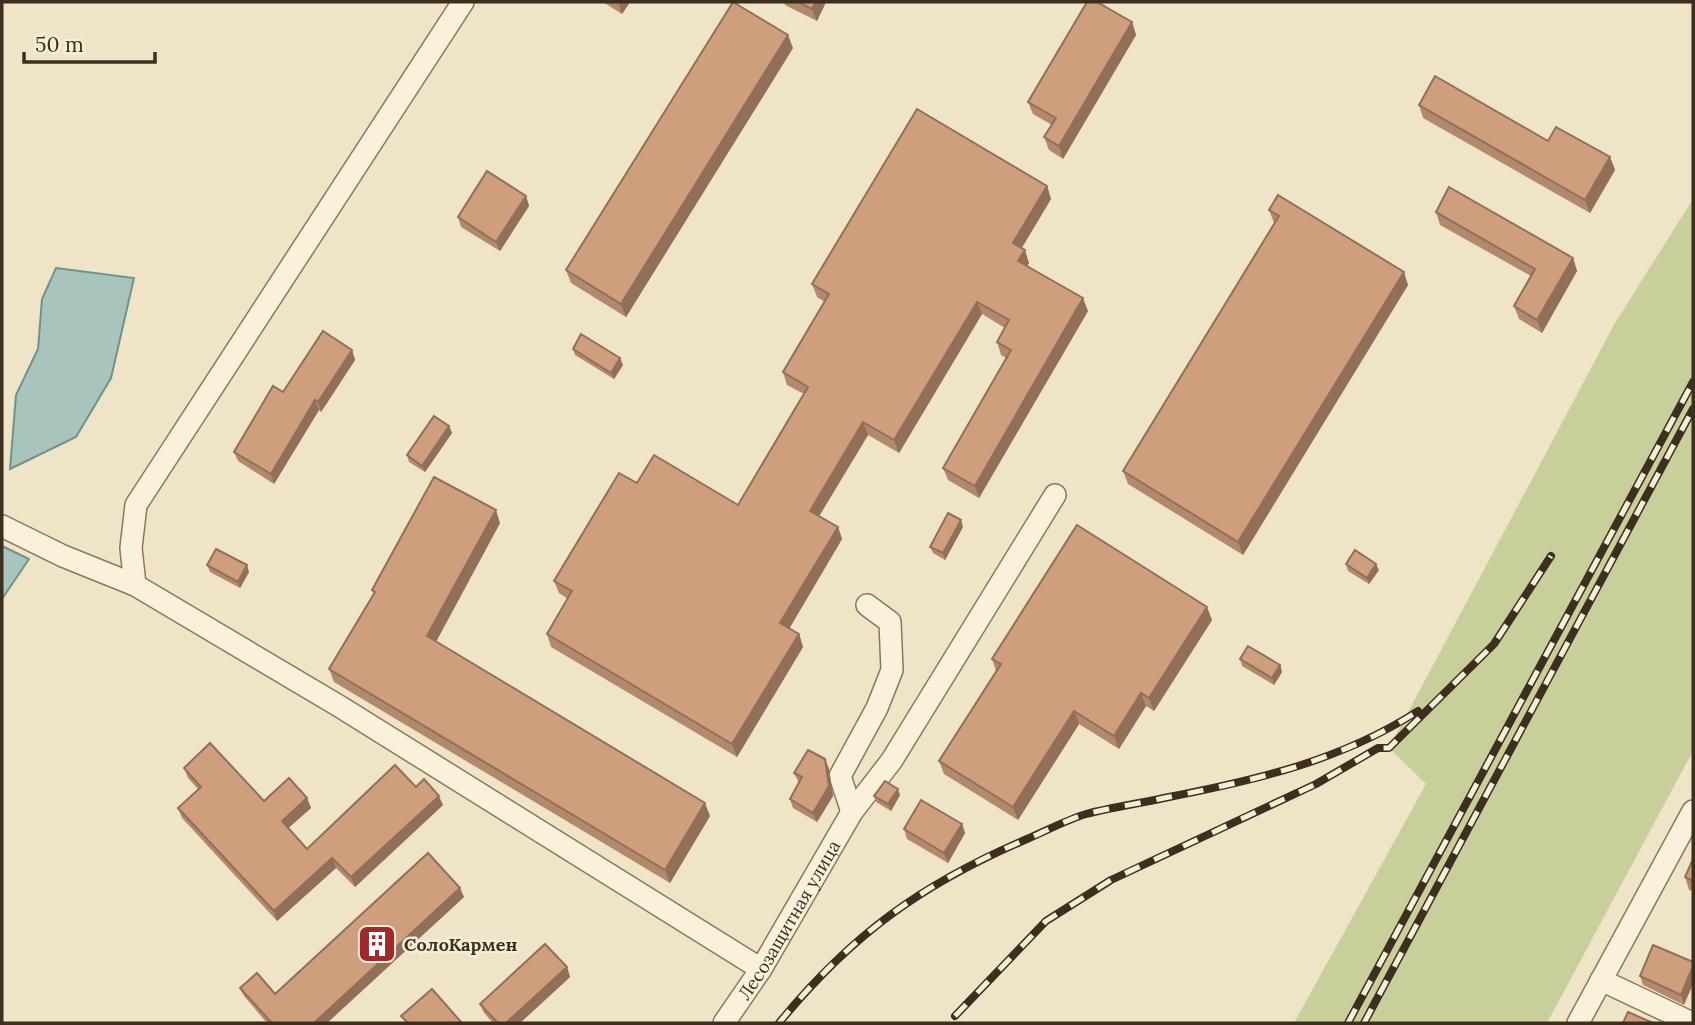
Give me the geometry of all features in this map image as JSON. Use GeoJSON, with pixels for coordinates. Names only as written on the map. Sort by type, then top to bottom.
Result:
{"type":"FeatureCollection","features":[{"type":"Feature","properties":{"kind":"street"},"geometry":{"type":"LineString","coordinates":[[135,585],[131,548],[136,505],[463,2]]}},
{"type":"Feature","properties":{"kind":"street","name":"Лесозащитная улица"},"geometry":{"type":"LineString","coordinates":[[724,1023],[761,969],[852,812],[892,760],[1055,495]]}},
{"type":"Feature","properties":{"kind":"street"},"geometry":{"type":"LineString","coordinates":[[2,526],[63,556],[135,585],[339,706],[761,969]]}},
{"type":"Feature","properties":{"kind":"street"},"geometry":{"type":"LineString","coordinates":[[852,812],[840,776],[877,708],[892,670],[890,622],[867,605]]}},
{"type":"Feature","properties":{"kind":"street"},"geometry":{"type":"LineString","coordinates":[[1578,1023],[1693,811]]}},
{"type":"Feature","properties":{"kind":"street"},"geometry":{"type":"LineString","coordinates":[[1601,980],[1692,1023]]}},
{"type":"Feature","properties":{"kind":"green space"},"geometry":{"type":"Polygon","coordinates":[[[1693,199],[1693,751],[1547,1023],[1294,1023],[1426,784],[1389,748],[1615,323],[1693,199]]]}},
{"type":"Feature","properties":{"kind":"water"},"geometry":{"type":"Polygon","coordinates":[[[56,268],[134,278],[111,378],[76,437],[10,469],[16,395],[38,349],[42,299],[56,268]]]}},
{"type":"Feature","properties":{"kind":"water"},"geometry":{"type":"Polygon","coordinates":[[[2,546],[29,559],[2,599],[2,546]]]}},
{"type":"Feature","properties":{"kind":"building"},"geometry":{"type":"Polygon","coordinates":[[[733,2],[788,35],[621,304],[566,270],[733,2]]]}},
{"type":"Feature","properties":{"kind":"building"},"geometry":{"type":"Polygon","coordinates":[[[798,2],[816,2],[812,9],[798,2]]]}},
{"type":"Feature","properties":{"kind":"building"},"geometry":{"type":"Polygon","coordinates":[[[1087,2],[1097,2],[1132,22],[1059,146],[1044,137],[1056,118],[1028,102],[1087,2]]]}},
{"type":"Feature","properties":{"kind":"building"},"geometry":{"type":"Polygon","coordinates":[[[1435,76],[1548,141],[1556,127],[1610,157],[1585,200],[1419,105],[1435,76]]]}},
{"type":"Feature","properties":{"kind":"building"},"geometry":{"type":"Polygon","coordinates":[[[917,109],[1047,186],[1013,243],[1025,250],[1018,261],[1083,298],[975,486],[943,468],[1011,350],[997,342],[1009,320],[977,302],[894,440],[863,422],[810,511],[838,527],[780,623],[799,634],[732,744],[547,634],[572,591],[554,581],[619,473],[637,483],[654,455],[738,505],[808,387],[783,372],[829,294],[812,284],[917,109]]]}},
{"type":"Feature","properties":{"kind":"building"},"geometry":{"type":"Polygon","coordinates":[[[487,171],[526,196],[496,242],[458,217],[487,171]]]}},
{"type":"Feature","properties":{"kind":"building"},"geometry":{"type":"Polygon","coordinates":[[[1449,187],[1573,258],[1537,320],[1514,306],[1535,269],[1436,212],[1449,187]]]}},
{"type":"Feature","properties":{"kind":"building"},"geometry":{"type":"Polygon","coordinates":[[[1278,195],[1404,272],[1238,542],[1123,471],[1279,216],[1269,210],[1278,195]]]}},
{"type":"Feature","properties":{"kind":"building"},"geometry":{"type":"Polygon","coordinates":[[[323,331],[352,350],[318,402],[315,400],[271,474],[234,452],[273,386],[283,392],[323,331]]]}},
{"type":"Feature","properties":{"kind":"building"},"geometry":{"type":"Polygon","coordinates":[[[581,334],[620,358],[611,373],[573,349],[581,334]]]}},
{"type":"Feature","properties":{"kind":"building"},"geometry":{"type":"Polygon","coordinates":[[[434,416],[449,426],[422,466],[407,455],[434,416]]]}},
{"type":"Feature","properties":{"kind":"building"},"geometry":{"type":"Polygon","coordinates":[[[434,477],[496,510],[427,636],[705,803],[665,870],[329,669],[375,592],[372,590],[434,477]]]}},
{"type":"Feature","properties":{"kind":"building"},"geometry":{"type":"Polygon","coordinates":[[[948,513],[961,520],[943,553],[930,547],[948,513]]]}},
{"type":"Feature","properties":{"kind":"building"},"geometry":{"type":"Polygon","coordinates":[[[1077,525],[1207,607],[1149,698],[1141,693],[1114,736],[1074,711],[1013,807],[939,761],[1001,664],[992,659],[1077,525]]]}},
{"type":"Feature","properties":{"kind":"building"},"geometry":{"type":"Polygon","coordinates":[[[216,549],[247,565],[238,582],[207,565],[216,549]]]}},
{"type":"Feature","properties":{"kind":"building"},"geometry":{"type":"Polygon","coordinates":[[[1355,550],[1376,564],[1367,578],[1346,564],[1355,550]]]}},
{"type":"Feature","properties":{"kind":"building"},"geometry":{"type":"Polygon","coordinates":[[[1248,646],[1280,665],[1272,678],[1240,659],[1248,646]]]}},
{"type":"Feature","properties":{"kind":"building"},"geometry":{"type":"Polygon","coordinates":[[[210,743],[264,801],[289,778],[307,798],[282,821],[307,849],[395,765],[416,787],[424,779],[439,796],[351,877],[332,858],[274,911],[178,808],[201,787],[184,768],[210,743]]]}},
{"type":"Feature","properties":{"kind":"building"},"geometry":{"type":"Polygon","coordinates":[[[808,750],[825,759],[829,786],[813,813],[790,799],[802,777],[794,773],[808,750]]]}},
{"type":"Feature","properties":{"kind":"building"},"geometry":{"type":"Polygon","coordinates":[[[885,781],[898,789],[888,804],[874,796],[885,781]]]}},
{"type":"Feature","properties":{"kind":"building"},"geometry":{"type":"Polygon","coordinates":[[[921,800],[962,824],[944,853],[904,829],[921,800]]]}},
{"type":"Feature","properties":{"kind":"building","name":"СолоКармен"},"geometry":{"type":"Polygon","coordinates":[[[428,853],[460,888],[314,1023],[272,1023],[240,988],[257,973],[275,994],[428,853]]]}},
{"type":"Feature","properties":{"kind":"building"},"geometry":{"type":"Polygon","coordinates":[[[1693,859],[1693,881],[1685,877],[1693,859]]]}},
{"type":"Feature","properties":{"kind":"building"},"geometry":{"type":"Polygon","coordinates":[[[545,944],[567,967],[506,1023],[498,1023],[480,1004],[545,944]]]}},
{"type":"Feature","properties":{"kind":"building"},"geometry":{"type":"Polygon","coordinates":[[[1653,945],[1693,962],[1681,995],[1640,976],[1653,945]]]}},
{"type":"Feature","properties":{"kind":"building"},"geometry":{"type":"Polygon","coordinates":[[[432,989],[462,1023],[408,1023],[401,1016],[432,989]]]}},
{"type":"Feature","properties":{"kind":"building"},"geometry":{"type":"Polygon","coordinates":[[[1628,1012],[1653,1023],[1623,1023],[1628,1012]]]}},
{"type":"Feature","properties":{"kind":"railway"},"geometry":{"type":"LineString","coordinates":[[1348,1023],[1693,382]]}},
{"type":"Feature","properties":{"kind":"railway"},"geometry":{"type":"LineString","coordinates":[[1364,1023],[1693,409]]}},
{"type":"Feature","properties":{"kind":"railway"},"geometry":{"type":"LineString","coordinates":[[955,1016],[1046,921],[1111,880],[1316,784],[1378,748],[1389,748],[1494,644],[1551,556]]}},
{"type":"Feature","properties":{"kind":"railway"},"geometry":{"type":"LineString","coordinates":[[779,1023],[834,963],[891,914],[954,874],[989,856],[1086,814],[1234,783],[1298,766],[1359,743],[1418,711]]}},
{"type":"Feature","properties":{"kind":"place","name":"СолоКармен"},"geometry":{"type":"Point","coordinates":[377,944]}}]}
